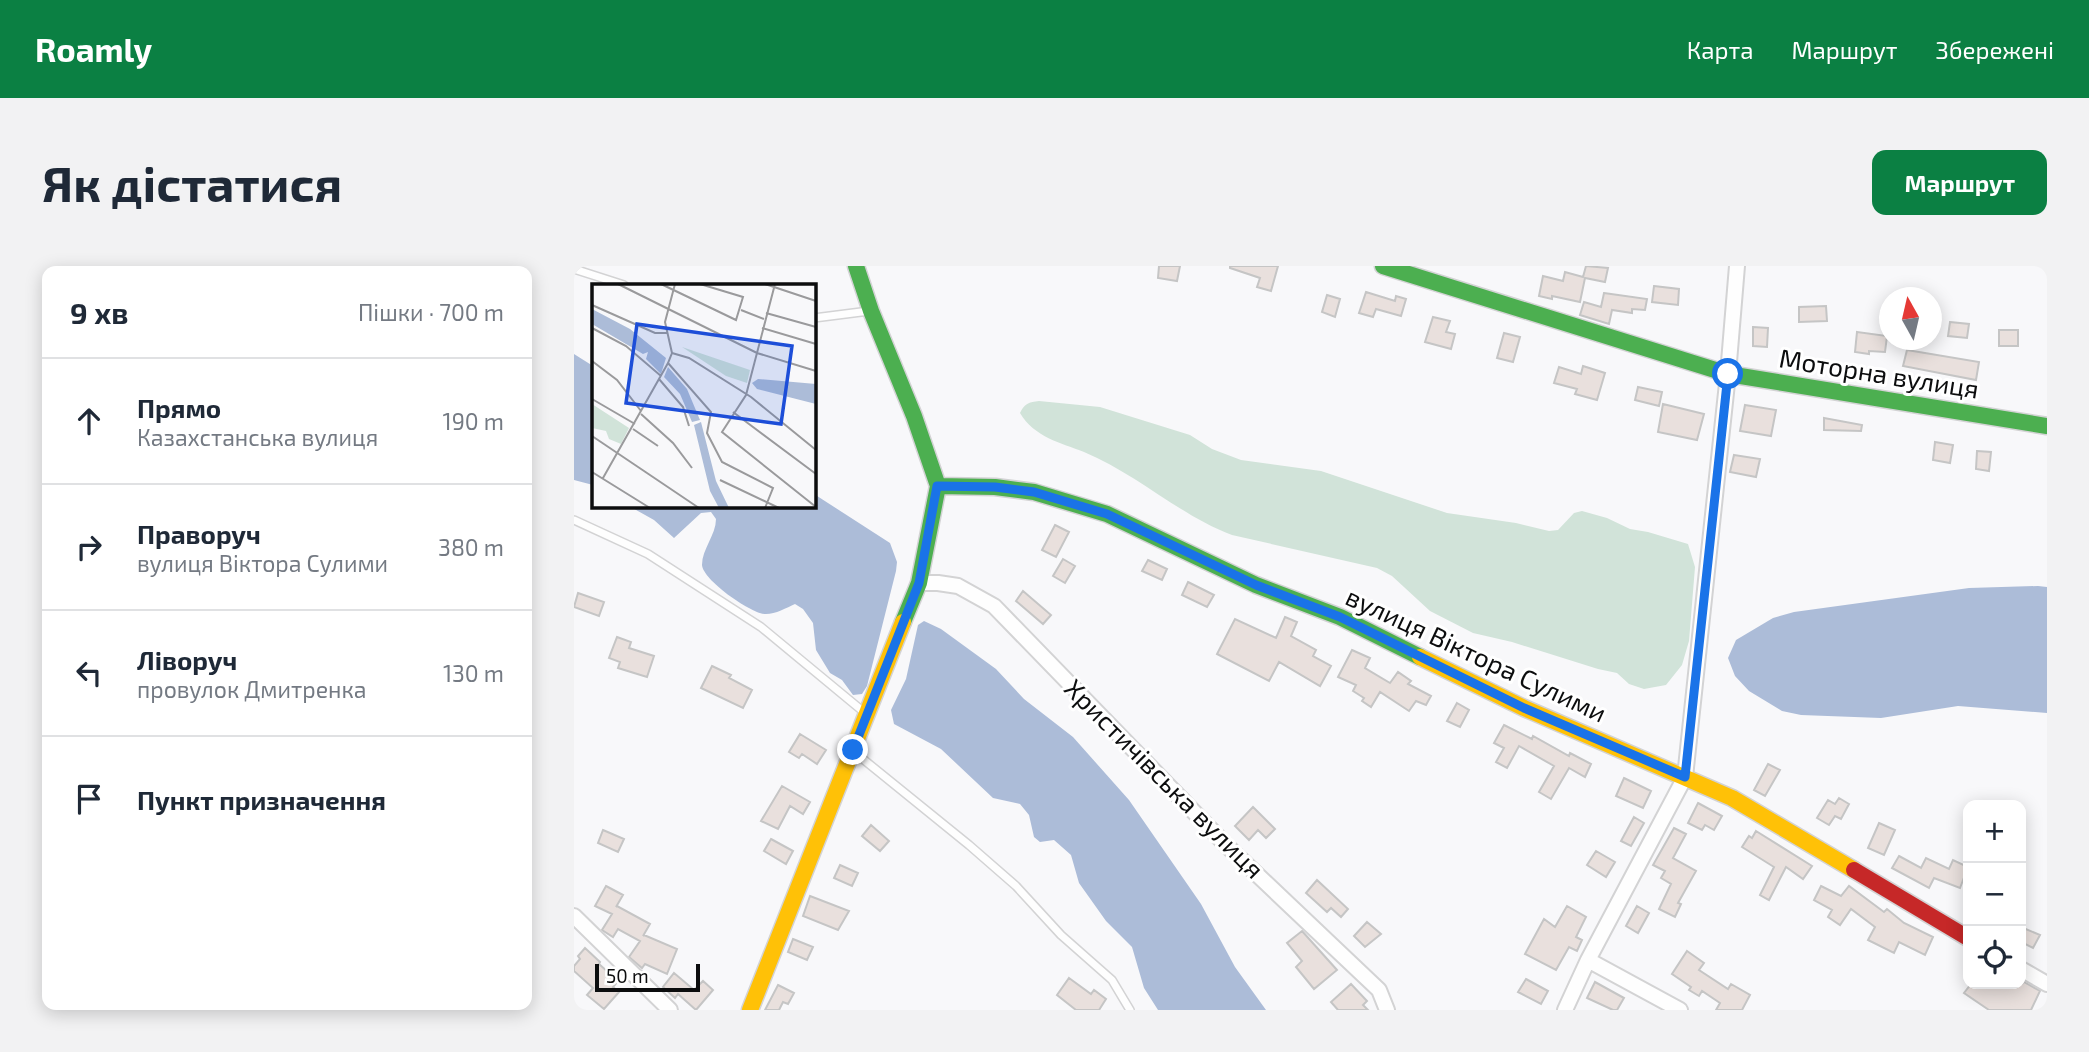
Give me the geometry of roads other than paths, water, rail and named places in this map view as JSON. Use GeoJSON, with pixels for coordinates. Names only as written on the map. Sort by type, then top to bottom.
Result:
{"type":"FeatureCollection","features":[{"type":"Feature","properties":{"kind":"street"},"geometry":{"type":"LineString","coordinates":[[750,1010],[919,583],[937,486],[914,416],[871,311],[856,266]]}},
{"type":"Feature","properties":{"kind":"street","name":"Моторна вулиця"},"geometry":{"type":"LineString","coordinates":[[1383,266],[1728,374],[2047,426]]}},
{"type":"Feature","properties":{"kind":"street"},"geometry":{"type":"LineString","coordinates":[[1565,1010],[1588,960],[1685,777],[1737,266]]}},
{"type":"Feature","properties":{"kind":"street","name":"вулиця Віктора Сулими"},"geometry":{"type":"LineString","coordinates":[[937,486],[995,487],[1034,492],[1107,514],[1256,585],[1340,617],[1524,708],[1732,798],[1963,935]]}},
{"type":"Feature","properties":{"kind":"street","name":"Христичівська вулиця"},"geometry":{"type":"LineString","coordinates":[[919,583],[958,586],[993,606],[1227,846],[1379,990],[1387,1010]]}},
{"type":"Feature","properties":{"kind":"street"},"geometry":{"type":"LineString","coordinates":[[574,916],[670,1010]]}},
{"type":"Feature","properties":{"kind":"street"},"geometry":{"type":"LineString","coordinates":[[1588,960],[1680,1010]]}},
{"type":"Feature","properties":{"kind":"street"},"geometry":{"type":"LineString","coordinates":[[2026,972],[2047,984]]}},
{"type":"Feature","properties":{"kind":"lane"},"geometry":{"type":"LineString","coordinates":[[574,269],[621,284]]}},
{"type":"Feature","properties":{"kind":"lane"},"geometry":{"type":"LineString","coordinates":[[816,318],[871,311]]}},
{"type":"Feature","properties":{"kind":"lane"},"geometry":{"type":"LineString","coordinates":[[574,520],[648,554],[761,627],[866,714]]}},
{"type":"Feature","properties":{"kind":"lane"},"geometry":{"type":"LineString","coordinates":[[853,750],[1016,886],[1061,935],[1112,980],[1130,1010]]}},
{"type":"Feature","properties":{"kind":"water"},"geometry":{"type":"Polygon","coordinates":[[[574,354],[592,365],[592,485],[574,480],[574,354]]]}},
{"type":"Feature","properties":{"kind":"water"},"geometry":{"type":"Polygon","coordinates":[[[816,495],[890,543],[897,562],[896,571],[867,686],[862,694],[853,695],[842,680],[830,673],[816,650],[813,623],[803,609],[795,604],[772,613],[757,612],[710,579],[702,565],[715,525],[716,519],[711,512],[701,513],[674,538],[654,520],[633,508],[816,508],[816,495]]]}},
{"type":"Feature","properties":{"kind":"water"},"geometry":{"type":"Polygon","coordinates":[[[2047,587],[2047,713],[1958,706],[1881,718],[1801,715],[1782,711],[1749,691],[1735,676],[1728,658],[1736,640],[1773,618],[1794,612],[1969,588],[2047,587]]]}},
{"type":"Feature","properties":{"kind":"water"},"geometry":{"type":"Polygon","coordinates":[[[924,621],[941,629],[996,669],[1024,699],[1073,737],[1129,800],[1201,904],[1235,967],[1266,1010],[1158,1010],[1144,988],[1132,947],[1106,921],[1079,883],[1071,855],[1054,840],[1040,842],[1034,837],[1029,815],[1020,804],[993,798],[941,749],[894,724],[891,710],[906,679],[918,625],[924,621]]]}}]}
